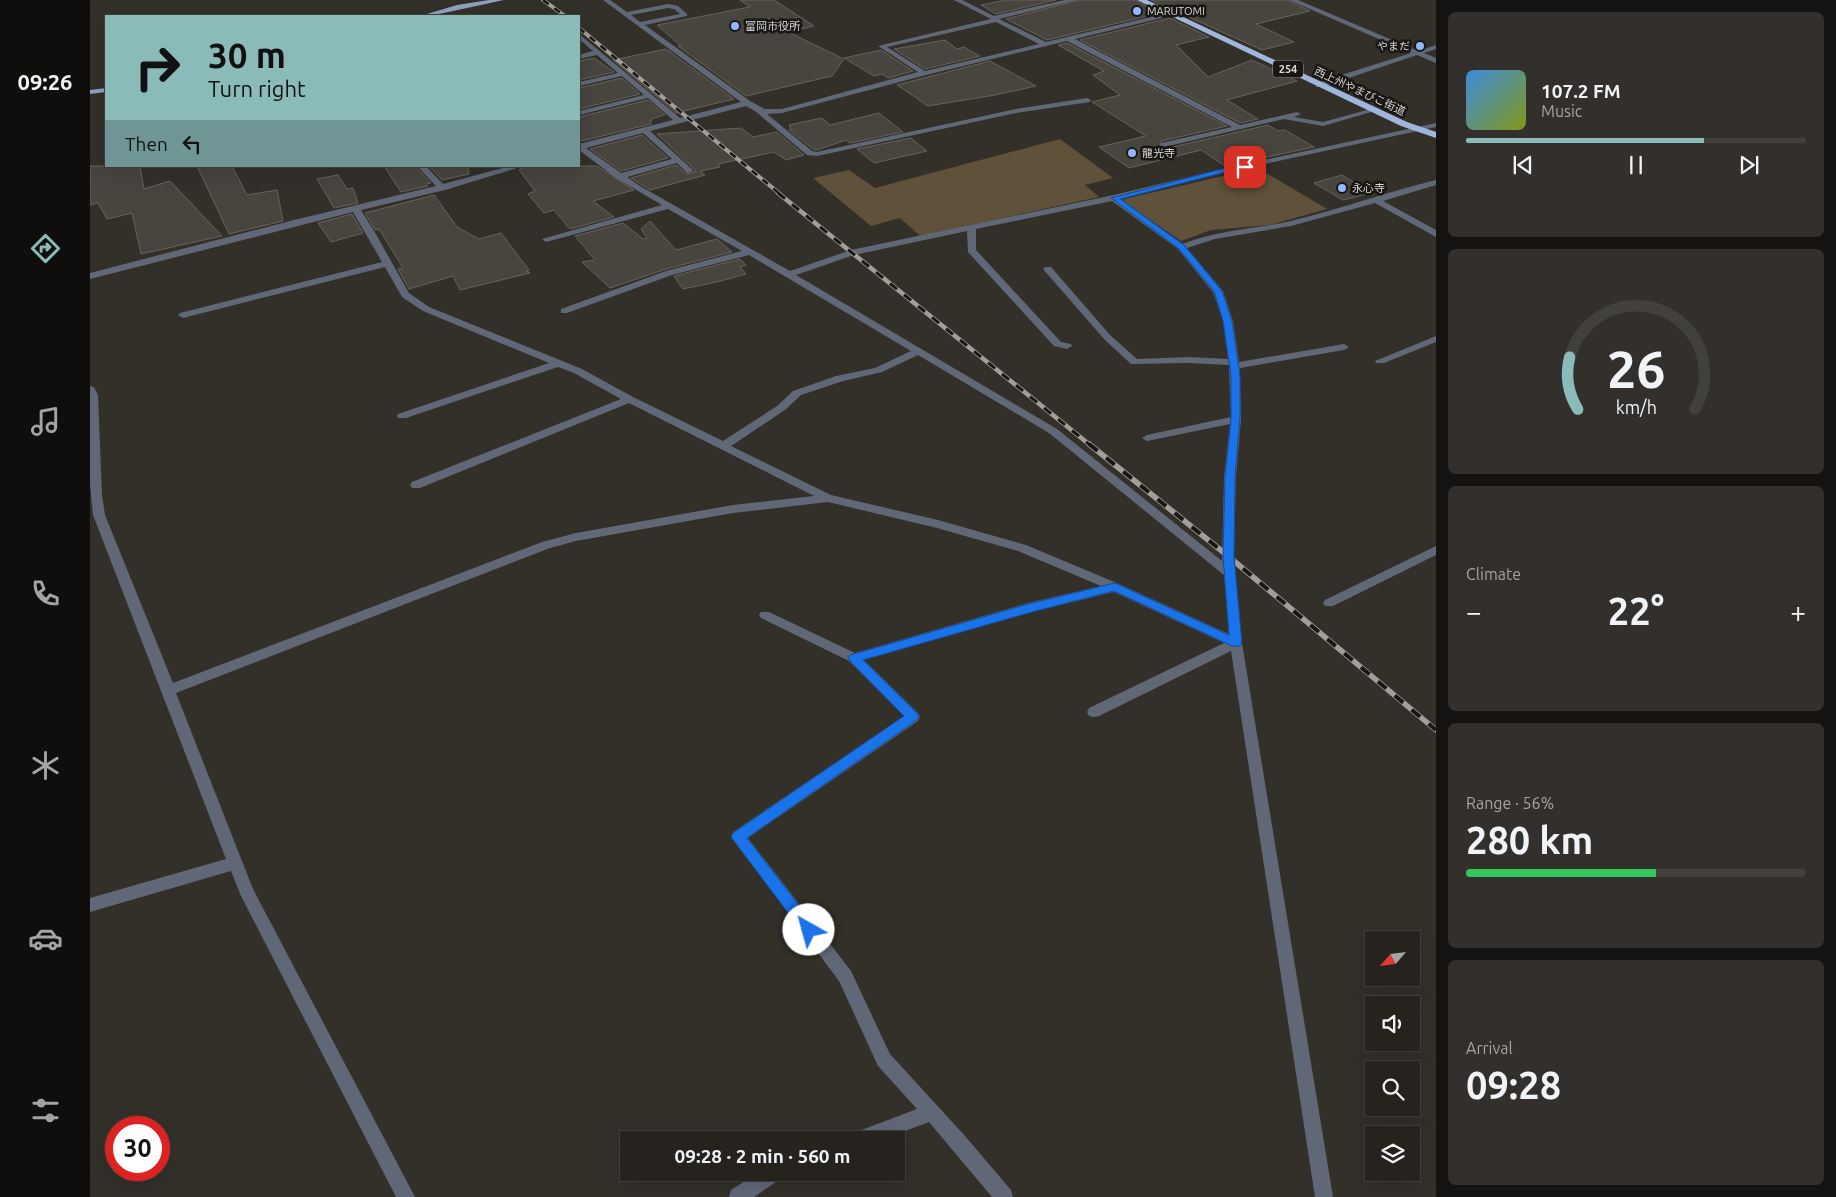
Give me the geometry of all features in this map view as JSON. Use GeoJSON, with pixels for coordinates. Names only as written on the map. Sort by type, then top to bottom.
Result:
{"type":"FeatureCollection","features":[{"type":"Feature","properties":{"kind":"highway","name":"西上州やまびこ街道"},"geometry":{"type":"LineString","coordinates":[[1141,0],[1374,110],[1436,135]]}},
{"type":"Feature","properties":{"kind":"main road"},"geometry":{"type":"LineString","coordinates":[[438,14],[499,0]]}},
{"type":"Feature","properties":{"kind":"main road"},"geometry":{"type":"LineString","coordinates":[[90,92],[105,90]]}},
{"type":"Feature","properties":{"kind":"street"},"geometry":{"type":"LineString","coordinates":[[606,0],[756,109],[810,153],[817,154],[1016,111],[1086,100]]}},
{"type":"Feature","properties":{"kind":"street"},"geometry":{"type":"LineString","coordinates":[[960,2],[981,0]]}},
{"type":"Feature","properties":{"kind":"street"},"geometry":{"type":"LineString","coordinates":[[924,73],[881,46],[1074,0]]}},
{"type":"Feature","properties":{"kind":"street"},"geometry":{"type":"LineString","coordinates":[[1292,0],[1436,62]]}},
{"type":"Feature","properties":{"kind":"street"},"geometry":{"type":"LineString","coordinates":[[960,2],[1045,44]]}},
{"type":"Feature","properties":{"kind":"street"},"geometry":{"type":"LineString","coordinates":[[626,14],[668,6],[676,7],[685,15],[640,24]]}},
{"type":"Feature","properties":{"kind":"street"},"geometry":{"type":"LineString","coordinates":[[756,109],[768,113],[782,112],[924,73],[1172,14]]}},
{"type":"Feature","properties":{"kind":"street"},"geometry":{"type":"LineString","coordinates":[[580,37],[679,121]]}},
{"type":"Feature","properties":{"kind":"street"},"geometry":{"type":"LineString","coordinates":[[1069,39],[1238,127]]}},
{"type":"Feature","properties":{"kind":"street"},"geometry":{"type":"LineString","coordinates":[[1319,84],[1436,47]]}},
{"type":"Feature","properties":{"kind":"street"},"geometry":{"type":"LineString","coordinates":[[580,57],[598,52]]}},
{"type":"Feature","properties":{"kind":"street"},"geometry":{"type":"LineString","coordinates":[[580,84],[623,74]]}},
{"type":"Feature","properties":{"kind":"street"},"geometry":{"type":"LineString","coordinates":[[580,113],[649,96]]}},
{"type":"Feature","properties":{"kind":"street"},"geometry":{"type":"LineString","coordinates":[[580,147],[747,103]]}},
{"type":"Feature","properties":{"kind":"street"},"geometry":{"type":"LineString","coordinates":[[1284,118],[1323,124],[1374,110]]}},
{"type":"Feature","properties":{"kind":"street"},"geometry":{"type":"LineString","coordinates":[[1164,146],[1297,114]]}},
{"type":"Feature","properties":{"kind":"street"},"geometry":{"type":"LineString","coordinates":[[789,274],[851,253],[1114,198],[1222,171],[1436,125]]}},
{"type":"Feature","properties":{"kind":"street"},"geometry":{"type":"LineString","coordinates":[[645,130],[690,171]]}},
{"type":"Feature","properties":{"kind":"street"},"geometry":{"type":"LineString","coordinates":[[580,148],[636,188],[789,274],[917,352],[1053,431],[1230,574]]}},
{"type":"Feature","properties":{"kind":"street"},"geometry":{"type":"LineString","coordinates":[[619,176],[679,160]]}},
{"type":"Feature","properties":{"kind":"street"},"geometry":{"type":"LineString","coordinates":[[422,167],[442,188]]}},
{"type":"Feature","properties":{"kind":"street"},"geometry":{"type":"LineString","coordinates":[[90,276],[298,222],[442,188],[516,167]]}},
{"type":"Feature","properties":{"kind":"street"},"geometry":{"type":"LineString","coordinates":[[1181,247],[1213,235],[1270,228],[1436,182]]}},
{"type":"Feature","properties":{"kind":"street"},"geometry":{"type":"LineString","coordinates":[[1114,198],[1181,247],[1218,291],[1228,321],[1234,364],[1236,418],[1230,477],[1228,556],[1236,643],[1324,1197]]}},
{"type":"Feature","properties":{"kind":"street"},"geometry":{"type":"LineString","coordinates":[[1376,200],[1436,234]]}},
{"type":"Feature","properties":{"kind":"street"},"geometry":{"type":"LineString","coordinates":[[546,239],[669,206]]}},
{"type":"Feature","properties":{"kind":"street"},"geometry":{"type":"LineString","coordinates":[[355,208],[405,295],[426,309],[578,371],[828,498],[938,524],[1022,548],[1115,587],[1236,643]]}},
{"type":"Feature","properties":{"kind":"street"},"geometry":{"type":"LineString","coordinates":[[972,228],[971,250],[1058,344],[1067,346]]}},
{"type":"Feature","properties":{"kind":"street"},"geometry":{"type":"LineString","coordinates":[[564,311],[669,273],[750,252]]}},
{"type":"Feature","properties":{"kind":"street"},"geometry":{"type":"LineString","coordinates":[[183,315],[388,263]]}},
{"type":"Feature","properties":{"kind":"street"},"geometry":{"type":"LineString","coordinates":[[1048,269],[1101,330],[1135,362],[1189,360],[1234,364],[1344,347]]}},
{"type":"Feature","properties":{"kind":"street"},"geometry":{"type":"LineString","coordinates":[[1380,361],[1436,339]]}},
{"type":"Feature","properties":{"kind":"street"},"geometry":{"type":"LineString","coordinates":[[723,446],[780,408],[798,393],[840,378],[878,370],[917,352]]}},
{"type":"Feature","properties":{"kind":"street"},"geometry":{"type":"LineString","coordinates":[[402,416],[559,363]]}},
{"type":"Feature","properties":{"kind":"street"},"geometry":{"type":"LineString","coordinates":[[90,389],[93,394],[93,474],[99,515],[235,863],[246,891],[406,1197]]}},
{"type":"Feature","properties":{"kind":"street"},"geometry":{"type":"LineString","coordinates":[[416,485],[630,399]]}},
{"type":"Feature","properties":{"kind":"street"},"geometry":{"type":"LineString","coordinates":[[1147,438],[1236,418]]}},
{"type":"Feature","properties":{"kind":"street"},"geometry":{"type":"LineString","coordinates":[[169,690],[546,545],[576,537],[733,509],[828,498]]}},
{"type":"Feature","properties":{"kind":"street"},"geometry":{"type":"LineString","coordinates":[[1329,603],[1436,550]]}},
{"type":"Feature","properties":{"kind":"street"},"geometry":{"type":"LineString","coordinates":[[854,658],[1032,607],[1115,587]]}},
{"type":"Feature","properties":{"kind":"street"},"geometry":{"type":"LineString","coordinates":[[766,615],[854,658],[913,717],[738,837],[845,976],[884,1060],[959,1142],[1004,1197]]}},
{"type":"Feature","properties":{"kind":"street"},"geometry":{"type":"LineString","coordinates":[[1094,712],[1236,643]]}},
{"type":"Feature","properties":{"kind":"street"},"geometry":{"type":"LineString","coordinates":[[90,905],[120,898],[235,863]]}},
{"type":"Feature","properties":{"kind":"street"},"geometry":{"type":"LineString","coordinates":[[881,1131],[931,1112]]}},
{"type":"Feature","properties":{"kind":"street"},"geometry":{"type":"LineString","coordinates":[[738,1197],[762,1181]]}},
{"type":"Feature","properties":{"kind":"shaded area"},"geometry":{"type":"Polygon","coordinates":[[[1060,139],[1113,178],[1085,185],[1099,197],[920,236],[900,218],[871,226],[813,178],[849,170],[875,188],[1060,139]]]}},
{"type":"Feature","properties":{"kind":"shaded area"},"geometry":{"type":"Polygon","coordinates":[[[1258,168],[1327,209],[1270,225],[1211,230],[1181,241],[1124,202],[1124,199],[1258,168]]]}},
{"type":"Feature","properties":{"kind":"building"},"geometry":{"type":"Polygon","coordinates":[[[740,0],[774,0],[814,26],[788,32],[844,59],[832,76],[746,96],[678,46],[681,46],[657,25],[750,7],[740,0]]]}},
{"type":"Feature","properties":{"kind":"building"},"geometry":{"type":"Polygon","coordinates":[[[1006,0],[1056,0],[996,14],[981,5],[1006,0]]]}},
{"type":"Feature","properties":{"kind":"building"},"geometry":{"type":"Polygon","coordinates":[[[1079,0],[1135,0],[1160,13],[1047,40],[1006,19],[1079,0]]]}},
{"type":"Feature","properties":{"kind":"building"},"geometry":{"type":"Polygon","coordinates":[[[1151,0],[1287,0],[1310,11],[1256,24],[1294,42],[1262,50],[1151,0]]]}},
{"type":"Feature","properties":{"kind":"building"},"geometry":{"type":"Polygon","coordinates":[[[1170,18],[1209,37],[1176,45],[1208,77],[1252,60],[1297,81],[1227,100],[1258,119],[1240,123],[1080,40],[1170,18]]]}},
{"type":"Feature","properties":{"kind":"building"},"geometry":{"type":"Polygon","coordinates":[[[945,40],[957,49],[964,47],[980,56],[925,69],[894,49],[945,40]]]}},
{"type":"Feature","properties":{"kind":"building"},"geometry":{"type":"Polygon","coordinates":[[[1067,43],[1227,126],[1161,141],[1160,148],[1164,149],[1268,125],[1278,131],[1285,130],[1314,147],[1225,166],[1201,150],[1129,168],[1099,147],[1146,136],[1092,102],[1120,95],[1093,75],[1104,71],[1058,45],[1067,43]]]}},
{"type":"Feature","properties":{"kind":"building"},"geometry":{"type":"Polygon","coordinates":[[[666,49],[734,99],[676,113],[613,60],[666,49]]]}},
{"type":"Feature","properties":{"kind":"building"},"geometry":{"type":"Polygon","coordinates":[[[881,50],[913,71],[888,78],[882,74],[874,76],[844,58],[881,50]]]}},
{"type":"Feature","properties":{"kind":"building"},"geometry":{"type":"Polygon","coordinates":[[[594,58],[614,72],[580,80],[580,61],[594,58]]]}},
{"type":"Feature","properties":{"kind":"building"},"geometry":{"type":"Polygon","coordinates":[[[990,61],[1036,86],[928,106],[897,85],[990,61]]]}},
{"type":"Feature","properties":{"kind":"building"},"geometry":{"type":"Polygon","coordinates":[[[622,78],[640,94],[580,109],[580,88],[622,78]]]}},
{"type":"Feature","properties":{"kind":"building"},"geometry":{"type":"Polygon","coordinates":[[[648,100],[665,115],[651,119],[651,124],[582,141],[580,138],[580,117],[648,100]]]}},
{"type":"Feature","properties":{"kind":"building"},"geometry":{"type":"Polygon","coordinates":[[[879,113],[903,132],[850,143],[846,140],[817,150],[813,149],[789,130],[791,129],[789,125],[822,118],[830,125],[879,113]]]}},
{"type":"Feature","properties":{"kind":"building"},"geometry":{"type":"Polygon","coordinates":[[[741,128],[753,137],[777,132],[804,155],[786,160],[774,152],[718,164],[720,167],[700,171],[705,175],[650,190],[631,178],[676,165],[686,174],[696,172],[657,134],[741,128]]]}},
{"type":"Feature","properties":{"kind":"building"},"geometry":{"type":"Polygon","coordinates":[[[642,135],[668,158],[621,171],[590,149],[642,135]]]}},
{"type":"Feature","properties":{"kind":"building"},"geometry":{"type":"Polygon","coordinates":[[[911,138],[927,151],[874,163],[857,149],[911,138]]]}},
{"type":"Feature","properties":{"kind":"building"},"geometry":{"type":"Polygon","coordinates":[[[90,166],[140,167],[144,189],[170,181],[222,236],[141,254],[132,213],[107,219],[98,203],[90,205],[90,166]]]}},
{"type":"Feature","properties":{"kind":"building"},"geometry":{"type":"Polygon","coordinates":[[[597,166],[634,190],[593,201],[614,217],[570,229],[554,210],[544,213],[528,194],[535,191],[519,170],[524,167],[597,166]]]}},
{"type":"Feature","properties":{"kind":"building"},"geometry":{"type":"Polygon","coordinates":[[[197,167],[233,167],[247,195],[277,190],[283,221],[229,234],[197,167]]]}},
{"type":"Feature","properties":{"kind":"building"},"geometry":{"type":"Polygon","coordinates":[[[385,167],[416,167],[431,183],[426,184],[428,186],[401,192],[385,167]]]}},
{"type":"Feature","properties":{"kind":"building"},"geometry":{"type":"Polygon","coordinates":[[[430,167],[468,167],[469,174],[442,180],[430,167]]]}},
{"type":"Feature","properties":{"kind":"building"},"geometry":{"type":"Polygon","coordinates":[[[338,175],[347,189],[353,188],[358,203],[334,208],[317,179],[338,175]]]}},
{"type":"Feature","properties":{"kind":"building","name":"永心寺"},"geometry":{"type":"Polygon","coordinates":[[[1342,175],[1371,193],[1343,200],[1314,183],[1342,175]]]}},
{"type":"Feature","properties":{"kind":"building"},"geometry":{"type":"Polygon","coordinates":[[[434,195],[457,227],[479,239],[501,233],[529,270],[526,271],[530,273],[460,290],[453,276],[409,289],[398,269],[403,268],[379,229],[375,230],[365,213],[434,195]]]}},
{"type":"Feature","properties":{"kind":"building"},"geometry":{"type":"Polygon","coordinates":[[[352,214],[363,233],[331,242],[318,223],[352,214]]]}},
{"type":"Feature","properties":{"kind":"building"},"geometry":{"type":"Polygon","coordinates":[[[650,221],[676,250],[717,239],[732,252],[666,269],[610,288],[582,262],[595,260],[575,236],[623,223],[643,239],[647,238],[641,229],[650,221]]]}},
{"type":"Feature","properties":{"kind":"building"},"geometry":{"type":"Polygon","coordinates":[[[740,259],[746,265],[740,267],[746,274],[721,281],[683,289],[674,276],[740,259]]]}},
{"type":"Feature","properties":{"kind":"railway"},"geometry":{"type":"LineString","coordinates":[[543,0],[564,15]]}},
{"type":"Feature","properties":{"kind":"railway"},"geometry":{"type":"LineString","coordinates":[[580,29],[780,194]]}},
{"type":"Feature","properties":{"kind":"railway"},"geometry":{"type":"LineString","coordinates":[[778,193],[1090,445]]}},
{"type":"Feature","properties":{"kind":"railway"},"geometry":{"type":"LineString","coordinates":[[1089,444],[1228,556],[1436,730]]}},
{"type":"Feature","properties":{"kind":"place","name":"MARUTOMI"},"geometry":{"type":"Point","coordinates":[1137,11]}},
{"type":"Feature","properties":{"kind":"place","name":"富岡市役所"},"geometry":{"type":"Point","coordinates":[735,26]}},
{"type":"Feature","properties":{"kind":"place","name":"やまだ"},"geometry":{"type":"Point","coordinates":[1420,46]}},
{"type":"Feature","properties":{"kind":"place","name":"龍光寺"},"geometry":{"type":"Point","coordinates":[1132,153]}},
{"type":"Feature","properties":{"kind":"place","name":"永心寺"},"geometry":{"type":"Point","coordinates":[1342,188]}},
{"type":"Feature","properties":{"kind":"route"},"geometry":{"type":"LineString","coordinates":[[809,930],[738,837],[913,717],[854,658],[1032,607],[1115,587],[1236,643],[1228,556],[1230,477],[1236,418],[1236,376],[1228,321],[1218,291],[1181,247],[1114,198],[1245,167]]}}]}
